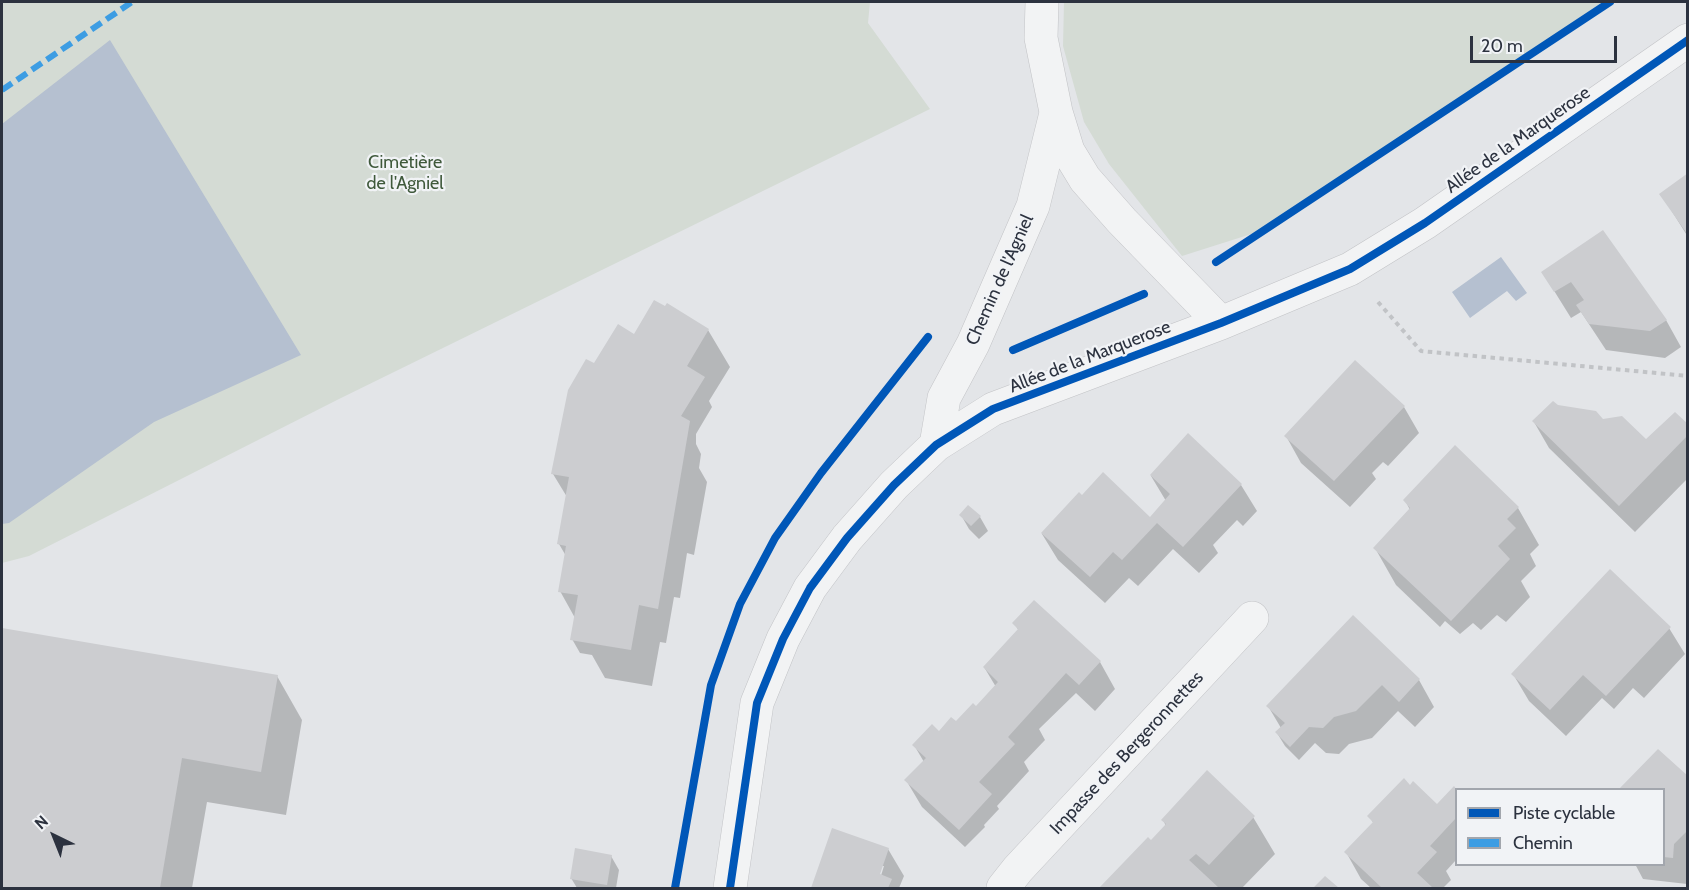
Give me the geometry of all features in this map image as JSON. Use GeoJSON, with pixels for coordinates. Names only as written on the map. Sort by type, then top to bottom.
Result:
{"type":"FeatureCollection","features":[{"type":"Feature","properties":{"kind":"street","name":"Chemin de l'Agniel"},"geometry":{"type":"LineString","coordinates":[[1042,2],[1041,38],[1056,112],[1068,151],[1085,179],[1221,323]]}},
{"type":"Feature","properties":{"kind":"street","name":"Allée de la Marquerose"},"geometry":{"type":"LineString","coordinates":[[730,888],[757,703],[783,639],[810,588],[847,538],[894,485],[936,445],[993,409],[1221,323],[1350,269],[1425,223],[1688,40]]}},
{"type":"Feature","properties":{"kind":"street","name":"Chemin de l'Agniel"},"geometry":{"type":"LineString","coordinates":[[936,445],[944,398],[973,344],[1033,206],[1056,112]]}},
{"type":"Feature","properties":{"kind":"street","name":"Impasse des Bergeronnettes"},"geometry":{"type":"LineString","coordinates":[[1003,888],[1018,869],[1252,618]]}},
{"type":"Feature","properties":{"kind":"path"},"geometry":{"type":"LineString","coordinates":[[1216,262],[1610,2]]}},
{"type":"Feature","properties":{"kind":"path"},"geometry":{"type":"LineString","coordinates":[[1350,269],[1421,351],[1688,376]]}},
{"type":"Feature","properties":{"kind":"path"},"geometry":{"type":"LineString","coordinates":[[1013,350],[1144,294]]}},
{"type":"Feature","properties":{"kind":"green space","name":"Cimetière de l'Agniel"},"geometry":{"type":"Polygon","coordinates":[[[2,2],[870,2],[868,23],[930,109],[339,399],[29,556],[2,563],[2,2]]]}},
{"type":"Feature","properties":{"kind":"green space"},"geometry":{"type":"Polygon","coordinates":[[[1064,2],[1607,2],[1267,229],[1182,256],[1109,164],[1084,122],[1063,46],[1064,2]]]}},
{"type":"Feature","properties":{"kind":"water"},"geometry":{"type":"Polygon","coordinates":[[[110,40],[301,355],[154,422],[9,523],[2,524],[2,124],[110,40]]]}},
{"type":"Feature","properties":{"kind":"water"},"geometry":{"type":"Polygon","coordinates":[[[1501,257],[1527,293],[1516,301],[1507,291],[1470,318],[1452,292],[1501,257]]]}},
{"type":"Feature","properties":{"kind":"building"},"geometry":{"type":"Polygon","coordinates":[[[1688,173],[1688,235],[1659,194],[1688,173]]]}},
{"type":"Feature","properties":{"kind":"building"},"geometry":{"type":"Polygon","coordinates":[[[1603,230],[1667,320],[1650,331],[1589,324],[1576,305],[1584,300],[1571,282],[1554,292],[1541,272],[1603,230]]]}},
{"type":"Feature","properties":{"kind":"building"},"geometry":{"type":"Polygon","coordinates":[[[654,300],[665,306],[667,303],[709,329],[687,366],[705,377],[681,416],[690,421],[658,609],[639,605],[631,650],[570,640],[578,595],[558,592],[566,546],[557,544],[569,477],[551,474],[568,390],[586,359],[594,363],[618,324],[634,334],[654,300]]]}},
{"type":"Feature","properties":{"kind":"building"},"geometry":{"type":"Polygon","coordinates":[[[1355,360],[1405,406],[1334,481],[1284,436],[1355,360]]]}},
{"type":"Feature","properties":{"kind":"building"},"geometry":{"type":"Polygon","coordinates":[[[1553,401],[1558,405],[1596,411],[1603,419],[1622,416],[1646,439],[1675,412],[1688,424],[1688,435],[1619,506],[1532,421],[1553,401]]]}},
{"type":"Feature","properties":{"kind":"building"},"geometry":{"type":"Polygon","coordinates":[[[1188,433],[1242,484],[1183,547],[1157,523],[1122,560],[1113,552],[1090,577],[1041,533],[1079,492],[1082,495],[1103,472],[1150,517],[1170,494],[1150,475],[1188,433]]]}},
{"type":"Feature","properties":{"kind":"building"},"geometry":{"type":"Polygon","coordinates":[[[1455,445],[1519,507],[1507,519],[1516,528],[1498,546],[1510,559],[1451,621],[1373,548],[1410,508],[1403,500],[1455,445]]]}},
{"type":"Feature","properties":{"kind":"building"},"geometry":{"type":"Polygon","coordinates":[[[968,505],[981,516],[971,526],[959,515],[968,505]]]}},
{"type":"Feature","properties":{"kind":"building"},"geometry":{"type":"Polygon","coordinates":[[[1610,569],[1671,627],[1606,696],[1583,675],[1550,710],[1511,674],[1610,569]]]}},
{"type":"Feature","properties":{"kind":"building"},"geometry":{"type":"Polygon","coordinates":[[[1034,600],[1101,661],[1079,685],[1066,673],[1008,737],[1015,744],[979,782],[992,794],[959,830],[904,780],[926,758],[912,745],[932,724],[939,731],[951,717],[956,721],[973,703],[976,706],[998,682],[983,667],[1018,629],[1012,623],[1034,600]]]}},
{"type":"Feature","properties":{"kind":"building"},"geometry":{"type":"Polygon","coordinates":[[[1353,615],[1420,679],[1399,702],[1382,685],[1356,711],[1334,717],[1323,728],[1309,727],[1290,747],[1275,732],[1285,723],[1266,706],[1353,615]]]}},
{"type":"Feature","properties":{"kind":"building"},"geometry":{"type":"Polygon","coordinates":[[[2,628],[278,675],[261,772],[182,758],[160,888],[2,888],[2,628]]]}},
{"type":"Feature","properties":{"kind":"building"},"geometry":{"type":"Polygon","coordinates":[[[1658,749],[1688,776],[1688,830],[1674,844],[1673,858],[1665,857],[1665,788],[1620,788],[1658,749]]]}},
{"type":"Feature","properties":{"kind":"building"},"geometry":{"type":"Polygon","coordinates":[[[1207,770],[1255,816],[1209,865],[1196,854],[1189,860],[1219,888],[1099,888],[1148,837],[1151,840],[1166,824],[1161,820],[1207,770]]]}},
{"type":"Feature","properties":{"kind":"building"},"geometry":{"type":"Polygon","coordinates":[[[1404,778],[1410,785],[1413,781],[1437,804],[1454,786],[1455,819],[1430,846],[1437,852],[1417,873],[1433,888],[1382,888],[1344,852],[1373,822],[1367,816],[1404,778]]]}},
{"type":"Feature","properties":{"kind":"building"},"geometry":{"type":"Polygon","coordinates":[[[832,828],[889,848],[880,874],[892,879],[888,888],[811,888],[832,828]]]}},
{"type":"Feature","properties":{"kind":"building"},"geometry":{"type":"Polygon","coordinates":[[[575,848],[612,855],[607,885],[570,879],[575,848]]]}},
{"type":"Feature","properties":{"kind":"building"},"geometry":{"type":"Polygon","coordinates":[[[1325,876],[1339,888],[1313,888],[1325,876]]]}},
{"type":"Feature","properties":{"kind":"marked path"},"geometry":{"type":"LineString","coordinates":[[2,90],[132,2]]}},
{"type":"Feature","properties":{"kind":"cycle path"},"geometry":{"type":"LineString","coordinates":[[1216,262],[1610,2]]}},
{"type":"Feature","properties":{"kind":"cycle path"},"geometry":{"type":"LineString","coordinates":[[730,888],[757,703],[783,639],[810,588],[847,538],[894,485],[936,445],[993,409],[1221,323],[1350,269],[1425,223],[1688,40]]}},
{"type":"Feature","properties":{"kind":"cycle path"},"geometry":{"type":"LineString","coordinates":[[1013,350],[1144,294]]}},
{"type":"Feature","properties":{"kind":"cycle path"},"geometry":{"type":"LineString","coordinates":[[675,888],[711,685],[740,604],[775,538],[821,473],[928,337]]}}]}
